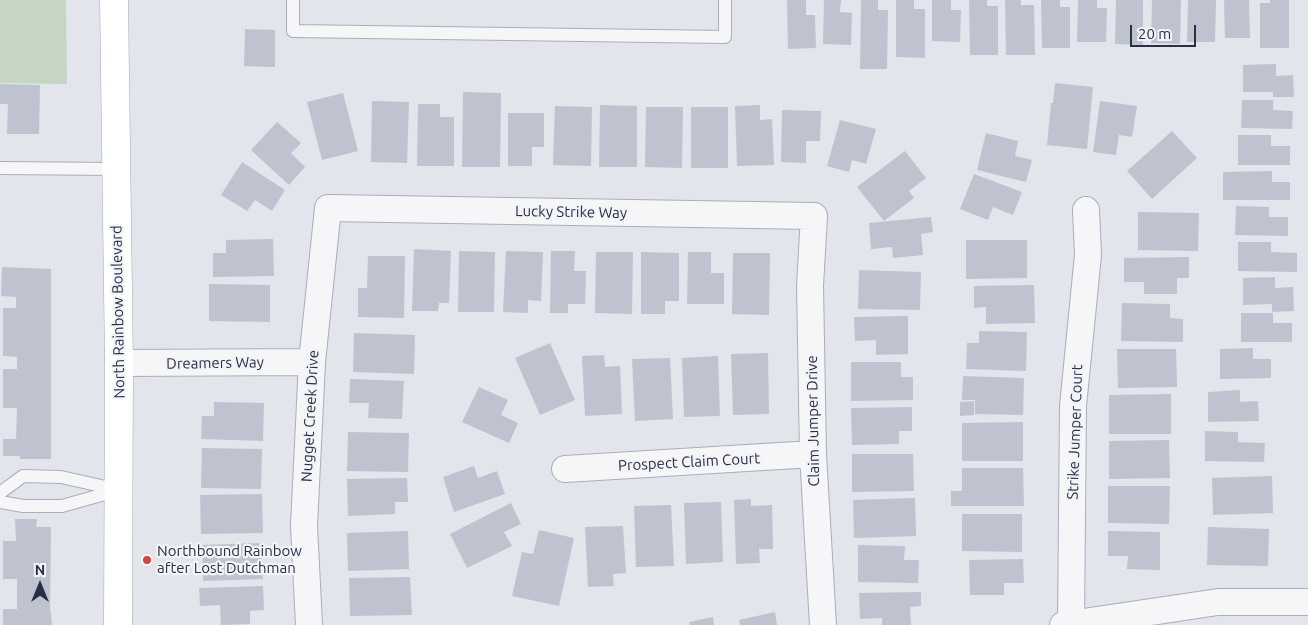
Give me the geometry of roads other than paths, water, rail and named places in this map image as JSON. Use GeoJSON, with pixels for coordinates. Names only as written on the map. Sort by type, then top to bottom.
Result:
{"type":"FeatureCollection","features":[{"type":"Feature","properties":{"kind":"main road","name":"North Rainbow Boulevard"},"geometry":{"type":"LineString","coordinates":[[114,0],[119,363],[118,625]]}},
{"type":"Feature","properties":{"kind":"street","name":"Lucky Strike Way"},"geometry":{"type":"LineString","coordinates":[[328,208],[814,216]]}},
{"type":"Feature","properties":{"kind":"street","name":"Nugget Creek Drive"},"geometry":{"type":"LineString","coordinates":[[309,625],[304,526],[312,362],[328,208]]}},
{"type":"Feature","properties":{"kind":"street","name":"Strike Jumper Court"},"geometry":{"type":"LineString","coordinates":[[1068,624],[1073,406],[1088,255],[1086,210]]}},
{"type":"Feature","properties":{"kind":"street","name":"Claim Jumper Drive"},"geometry":{"type":"LineString","coordinates":[[814,216],[810,286],[813,454],[823,625]]}},
{"type":"Feature","properties":{"kind":"street","name":"Dreamers Way"},"geometry":{"type":"LineString","coordinates":[[119,363],[312,362]]}},
{"type":"Feature","properties":{"kind":"street","name":"Prospect Claim Court"},"geometry":{"type":"LineString","coordinates":[[564,470],[813,454]]}},
{"type":"Feature","properties":{"kind":"street"},"geometry":{"type":"LineString","coordinates":[[1068,624],[1218,602],[1308,602]]}},
{"type":"Feature","properties":{"kind":"lane"},"geometry":{"type":"LineString","coordinates":[[293,0],[293,31],[725,37],[725,0]]}},
{"type":"Feature","properties":{"kind":"lane"},"geometry":{"type":"LineString","coordinates":[[0,168],[116,169]]}},
{"type":"Feature","properties":{"kind":"lane"},"geometry":{"type":"LineString","coordinates":[[0,493],[24,476],[61,477],[119,490]]}},
{"type":"Feature","properties":{"kind":"lane"},"geometry":{"type":"LineString","coordinates":[[0,502],[24,506],[62,506],[119,490]]}},
{"type":"Feature","properties":{"kind":"place","name":"Northbound Rainbow after Lost Dutchman"},"geometry":{"type":"Point","coordinates":[147,560]}}]}
